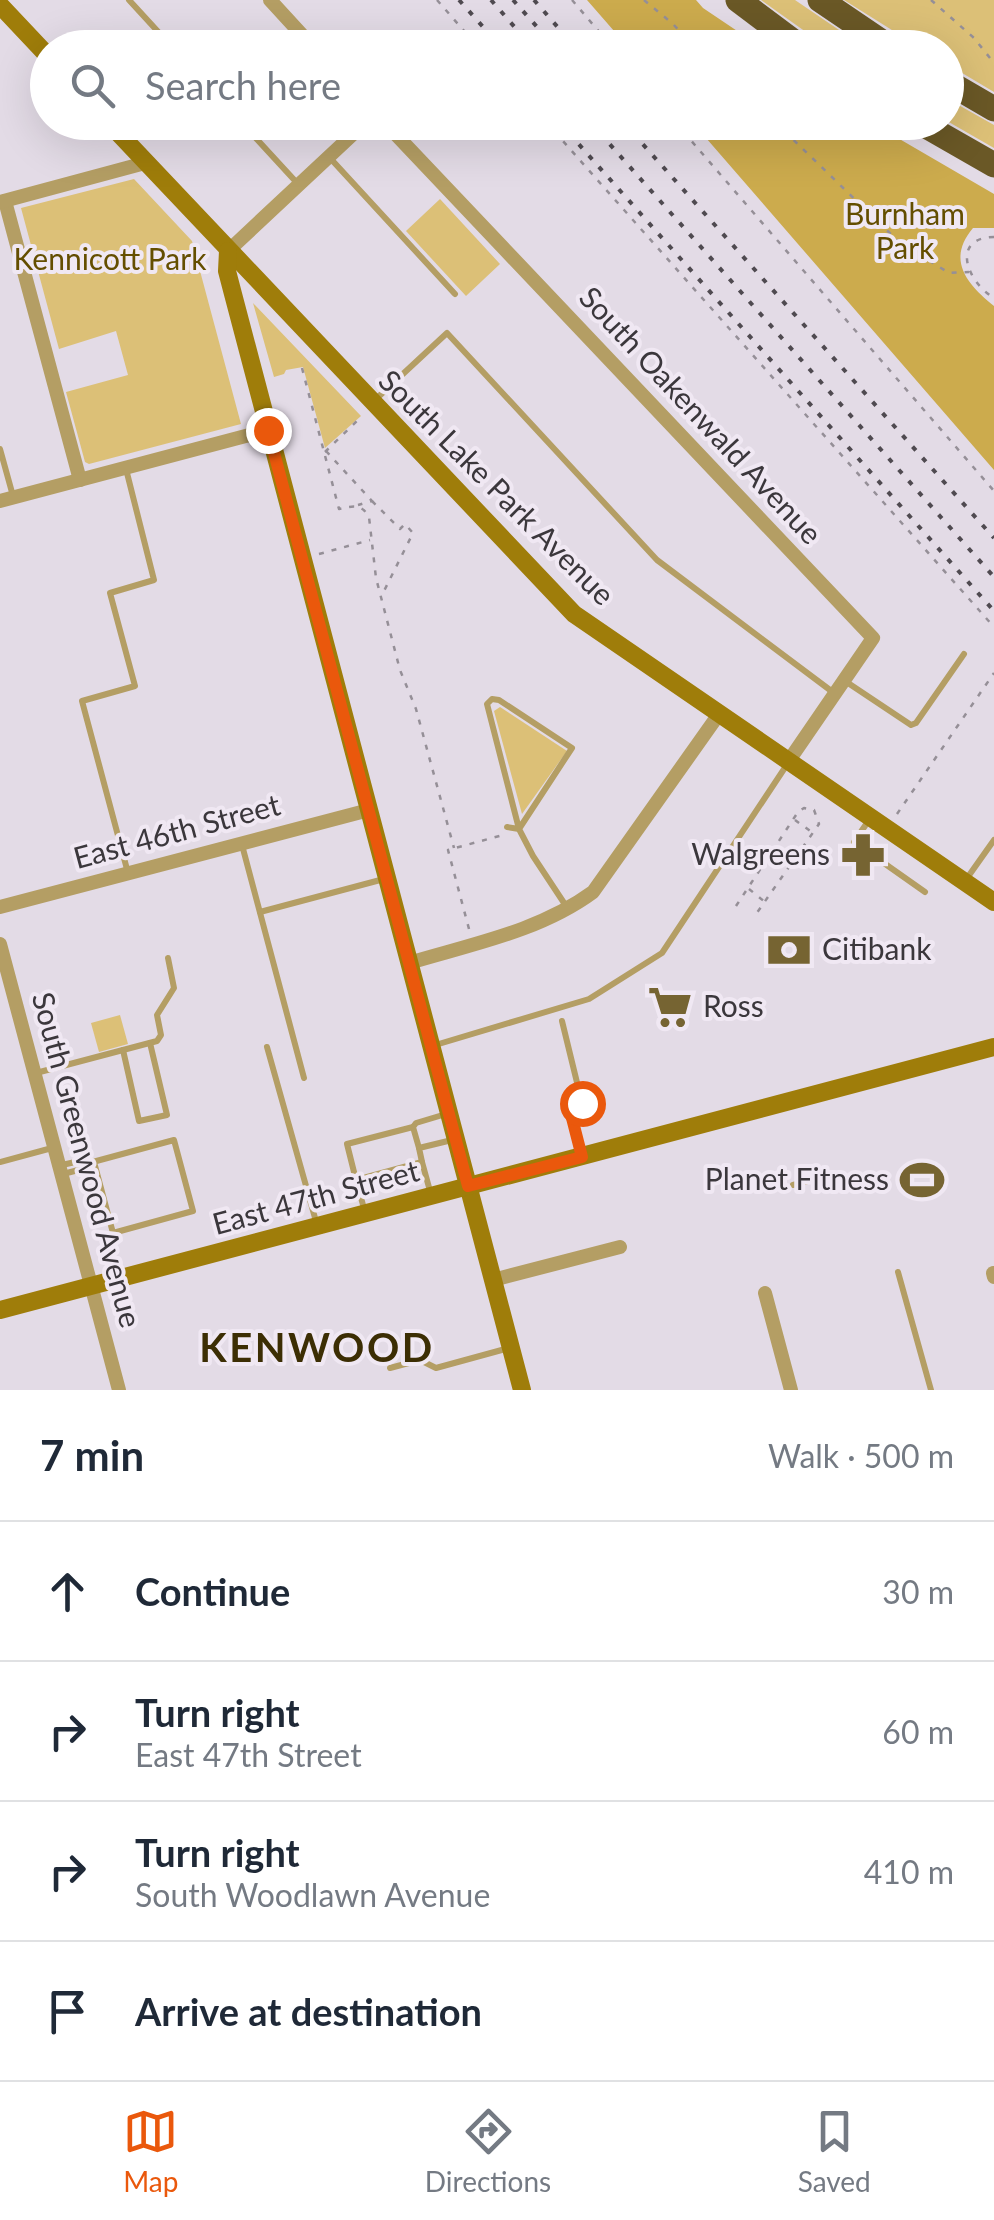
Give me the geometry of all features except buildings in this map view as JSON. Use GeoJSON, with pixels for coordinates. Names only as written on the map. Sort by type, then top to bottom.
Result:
{"type":"FeatureCollection","features":[{"type":"Feature","properties":{"kind":"highway"},"geometry":{"type":"LineString","coordinates":[[738,0],[778,30]]}},
{"type":"Feature","properties":{"kind":"highway"},"geometry":{"type":"LineString","coordinates":[[820,0],[864,30]]}},
{"type":"Feature","properties":{"kind":"highway"},"geometry":{"type":"LineString","coordinates":[[964,92],[994,109]]}},
{"type":"Feature","properties":{"kind":"highway"},"geometry":{"type":"LineString","coordinates":[[950,140],[994,165]]}},
{"type":"Feature","properties":{"kind":"street"},"geometry":{"type":"LineString","coordinates":[[270,0],[298,30]]}},
{"type":"Feature","properties":{"kind":"street"},"geometry":{"type":"LineString","coordinates":[[0,4],[30,36]]}},
{"type":"Feature","properties":{"kind":"street","name":"South Lake Park Avenue"},"geometry":{"type":"LineString","coordinates":[[125,140],[367,410],[574,614],[994,902]]}},
{"type":"Feature","properties":{"kind":"street"},"geometry":{"type":"LineString","coordinates":[[347,140],[228,252],[227,271],[522,1390]]}},
{"type":"Feature","properties":{"kind":"street","name":"South Oakenwald Avenue"},"geometry":{"type":"LineString","coordinates":[[401,140],[873,638],[788,762]]}},
{"type":"Feature","properties":{"kind":"street"},"geometry":{"type":"LineString","coordinates":[[80,480],[2,201],[145,162]]}},
{"type":"Feature","properties":{"kind":"street"},"geometry":{"type":"LineString","coordinates":[[6,499],[268,430]]}},
{"type":"Feature","properties":{"kind":"street"},"geometry":{"type":"LineString","coordinates":[[409,963],[569,910],[604,880],[719,714]]}},
{"type":"Feature","properties":{"kind":"street","name":"East 46th Street"},"geometry":{"type":"LineString","coordinates":[[0,907],[369,810]]}},
{"type":"Feature","properties":{"kind":"street","name":"South Greenwood Avenue"},"geometry":{"type":"LineString","coordinates":[[0,944],[119,1390]]}},
{"type":"Feature","properties":{"kind":"street","name":"East 47th Street"},"geometry":{"type":"LineString","coordinates":[[0,1310],[994,1047]]}},
{"type":"Feature","properties":{"kind":"street"},"geometry":{"type":"LineString","coordinates":[[493,1280],[620,1247]]}},
{"type":"Feature","properties":{"kind":"street"},"geometry":{"type":"LineString","coordinates":[[766,1292],[791,1390]]}},
{"type":"Feature","properties":{"kind":"lane"},"geometry":{"type":"LineString","coordinates":[[129,0],[156,30]]}},
{"type":"Feature","properties":{"kind":"lane"},"geometry":{"type":"LineString","coordinates":[[258,140],[299,185]]}},
{"type":"Feature","properties":{"kind":"lane"},"geometry":{"type":"LineString","coordinates":[[329,157],[454,294]]}},
{"type":"Feature","properties":{"kind":"lane"},"geometry":{"type":"LineString","coordinates":[[367,410],[446,333],[658,560],[835,694]]}},
{"type":"Feature","properties":{"kind":"lane"},"geometry":{"type":"LineString","coordinates":[[0,449],[6,499]]}},
{"type":"Feature","properties":{"kind":"lane"},"geometry":{"type":"LineString","coordinates":[[126,467],[154,580],[110,592],[135,686],[82,701],[128,873]]}},
{"type":"Feature","properties":{"kind":"lane"},"geometry":{"type":"LineString","coordinates":[[844,680],[911,725],[964,654]]}},
{"type":"Feature","properties":{"kind":"lane"},"geometry":{"type":"LineString","coordinates":[[520,830],[572,748],[492,699],[486,704],[520,830],[569,910]]}},
{"type":"Feature","properties":{"kind":"lane"},"geometry":{"type":"LineString","coordinates":[[431,1047],[589,999],[662,952],[788,762]]}},
{"type":"Feature","properties":{"kind":"lane"},"geometry":{"type":"LineString","coordinates":[[870,818],[854,842],[925,892]]}},
{"type":"Feature","properties":{"kind":"lane"},"geometry":{"type":"LineString","coordinates":[[507,827],[520,830]]}},
{"type":"Feature","properties":{"kind":"lane"},"geometry":{"type":"LineString","coordinates":[[964,882],[994,840]]}},
{"type":"Feature","properties":{"kind":"lane"},"geometry":{"type":"LineString","coordinates":[[242,843],[304,1078]]}},
{"type":"Feature","properties":{"kind":"lane"},"geometry":{"type":"LineString","coordinates":[[260,912],[387,878]]}},
{"type":"Feature","properties":{"kind":"lane"},"geometry":{"type":"LineString","coordinates":[[35,1074],[150,1043],[161,1035],[157,1015],[174,988],[168,958]]}},
{"type":"Feature","properties":{"kind":"lane"},"geometry":{"type":"LineString","coordinates":[[562,1021],[582,1103],[572,1118],[582,1157]]}},
{"type":"Feature","properties":{"kind":"lane"},"geometry":{"type":"LineString","coordinates":[[123,1050],[139,1121],[168,1115],[150,1043]]}},
{"type":"Feature","properties":{"kind":"lane"},"geometry":{"type":"LineString","coordinates":[[267,1046],[317,1226]]}},
{"type":"Feature","properties":{"kind":"lane"},"geometry":{"type":"LineString","coordinates":[[366,1214],[347,1144],[449,1113]]}},
{"type":"Feature","properties":{"kind":"lane"},"geometry":{"type":"LineString","coordinates":[[413,1127],[432,1196]]}},
{"type":"Feature","properties":{"kind":"lane"},"geometry":{"type":"LineString","coordinates":[[419,1148],[456,1139]]}},
{"type":"Feature","properties":{"kind":"lane"},"geometry":{"type":"LineString","coordinates":[[61,1170],[84,1160],[91,1162],[174,1140],[193,1211],[112,1233],[91,1162]]}},
{"type":"Feature","properties":{"kind":"lane"},"geometry":{"type":"LineString","coordinates":[[0,1162],[55,1147]]}},
{"type":"Feature","properties":{"kind":"lane"},"geometry":{"type":"LineString","coordinates":[[356,1180],[422,1162]]}},
{"type":"Feature","properties":{"kind":"lane"},"geometry":{"type":"LineString","coordinates":[[793,1185],[822,1177]]}},
{"type":"Feature","properties":{"kind":"lane"},"geometry":{"type":"LineString","coordinates":[[898,1272],[931,1390]]}},
{"type":"Feature","properties":{"kind":"lane"},"geometry":{"type":"LineString","coordinates":[[390,1368],[420,1360],[436,1368],[510,1348]]}},
{"type":"Feature","properties":{"kind":"path"},"geometry":{"type":"LineString","coordinates":[[437,0],[463,30]]}},
{"type":"Feature","properties":{"kind":"path"},"geometry":{"type":"LineString","coordinates":[[572,0],[598,30]]}},
{"type":"Feature","properties":{"kind":"path"},"geometry":{"type":"LineString","coordinates":[[644,0],[679,30]]}},
{"type":"Feature","properties":{"kind":"path"},"geometry":{"type":"LineString","coordinates":[[931,0],[974,38],[994,63]]}},
{"type":"Feature","properties":{"kind":"path"},"geometry":{"type":"LineString","coordinates":[[562,140],[994,627]]}},
{"type":"Feature","properties":{"kind":"path"},"geometry":{"type":"LineString","coordinates":[[691,140],[994,490]]}},
{"type":"Feature","properties":{"kind":"path"},"geometry":{"type":"LineString","coordinates":[[794,140],[899,242],[949,273],[969,272]]}},
{"type":"Feature","properties":{"kind":"path"},"geometry":{"type":"LineString","coordinates":[[994,237],[978,238],[967,261],[969,272],[984,292],[994,298]]}},
{"type":"Feature","properties":{"kind":"path"},"geometry":{"type":"LineString","coordinates":[[302,368],[339,509],[372,501]]}},
{"type":"Feature","properties":{"kind":"path"},"geometry":{"type":"LineString","coordinates":[[325,452],[367,410]]}},
{"type":"Feature","properties":{"kind":"path"},"geometry":{"type":"LineString","coordinates":[[325,452],[400,529],[405,524],[414,533],[381,598]]}},
{"type":"Feature","properties":{"kind":"path"},"geometry":{"type":"LineString","coordinates":[[356,505],[364,508],[369,517],[381,598],[454,848]]}},
{"type":"Feature","properties":{"kind":"path"},"geometry":{"type":"LineString","coordinates":[[317,555],[371,540]]}},
{"type":"Feature","properties":{"kind":"path"},"geometry":{"type":"LineString","coordinates":[[897,814],[994,673]]}},
{"type":"Feature","properties":{"kind":"path"},"geometry":{"type":"LineString","coordinates":[[814,810],[820,803]]}},
{"type":"Feature","properties":{"kind":"path"},"geometry":{"type":"LineString","coordinates":[[736,906],[794,820],[804,808],[814,810]]}},
{"type":"Feature","properties":{"kind":"path"},"geometry":{"type":"LineString","coordinates":[[754,917],[819,824],[814,810]]}},
{"type":"Feature","properties":{"kind":"path"},"geometry":{"type":"LineString","coordinates":[[794,820],[813,833]]}},
{"type":"Feature","properties":{"kind":"path"},"geometry":{"type":"LineString","coordinates":[[469,929],[448,850],[520,830]]}},
{"type":"Feature","properties":{"kind":"path"},"geometry":{"type":"LineString","coordinates":[[771,854],[790,867]]}},
{"type":"Feature","properties":{"kind":"path"},"geometry":{"type":"LineString","coordinates":[[747,888],[766,902]]}},
{"type":"Feature","properties":{"kind":"green space"},"geometry":{"type":"Polygon","coordinates":[[[587,0],[696,0],[736,30],[613,30],[587,0]]]}},
{"type":"Feature","properties":{"kind":"green space"},"geometry":{"type":"Polygon","coordinates":[[[761,0],[795,0],[839,30],[803,30],[761,0]]]}},
{"type":"Feature","properties":{"kind":"green space"},"geometry":{"type":"Polygon","coordinates":[[[844,0],[994,0],[994,92],[964,74],[964,30],[892,30],[844,0]]]}},
{"type":"Feature","properties":{"kind":"green space"},"geometry":{"type":"Polygon","coordinates":[[[964,108],[994,125],[994,148],[964,131],[964,108]]]}},
{"type":"Feature","properties":{"kind":"green space","name":"Burnham Park"},"geometry":{"type":"Polygon","coordinates":[[[708,140],[901,140],[994,194],[994,228],[973,228],[961,251],[961,261],[968,280],[994,306],[994,470],[708,140]]]}},
{"type":"Feature","properties":{"kind":"green space","name":"Kennicott Park"},"geometry":{"type":"Polygon","coordinates":[[[134,179],[192,241],[241,424],[89,464],[85,462],[66,392],[128,375],[116,331],[59,349],[21,208],[134,179]]]}},
{"type":"Feature","properties":{"kind":"green space"},"geometry":{"type":"Polygon","coordinates":[[[440,199],[500,264],[466,296],[406,231],[440,199]]]}},
{"type":"Feature","properties":{"kind":"green space"},"geometry":{"type":"Polygon","coordinates":[[[253,303],[361,416],[325,448],[303,367],[274,377],[253,303]]]}},
{"type":"Feature","properties":{"kind":"green space"},"geometry":{"type":"Polygon","coordinates":[[[500,707],[567,751],[522,814],[494,711],[500,707]]]}},
{"type":"Feature","properties":{"kind":"green space"},"geometry":{"type":"Polygon","coordinates":[[[120,1015],[128,1044],[99,1052],[91,1023],[120,1015]]]}},
{"type":"Feature","properties":{"kind":"railway"},"geometry":{"type":"LineString","coordinates":[[459,0],[486,30]]}},
{"type":"Feature","properties":{"kind":"railway"},"geometry":{"type":"LineString","coordinates":[[491,0],[517,30]]}},
{"type":"Feature","properties":{"kind":"railway"},"geometry":{"type":"LineString","coordinates":[[513,0],[540,30]]}},
{"type":"Feature","properties":{"kind":"railway"},"geometry":{"type":"LineString","coordinates":[[534,0],[560,30]]}},
{"type":"Feature","properties":{"kind":"railway"},"geometry":{"type":"LineString","coordinates":[[575,140],[994,611]]}},
{"type":"Feature","properties":{"kind":"railway"},"geometry":{"type":"LineString","coordinates":[[606,140],[994,577]]}},
{"type":"Feature","properties":{"kind":"railway"},"geometry":{"type":"LineString","coordinates":[[639,140],[994,538]]}},
{"type":"Feature","properties":{"kind":"place","name":"Walgreens"},"geometry":{"type":"Point","coordinates":[863,855]}},
{"type":"Feature","properties":{"kind":"place","name":"Citibank"},"geometry":{"type":"Point","coordinates":[789,950]}},
{"type":"Feature","properties":{"kind":"place","name":"Ross"},"geometry":{"type":"Point","coordinates":[670,1007]}},
{"type":"Feature","properties":{"kind":"place","name":"Planet Fitness"},"geometry":{"type":"Point","coordinates":[922,1180]}},
{"type":"Feature","properties":{"kind":"district","name":"KENWOOD"},"geometry":{"type":"Point","coordinates":[317,1348]}},
{"type":"Feature","properties":{"kind":"route"},"geometry":{"type":"LineString","coordinates":[[268,430],[468,1186],[582,1157],[572,1118],[582,1103]]}}]}
